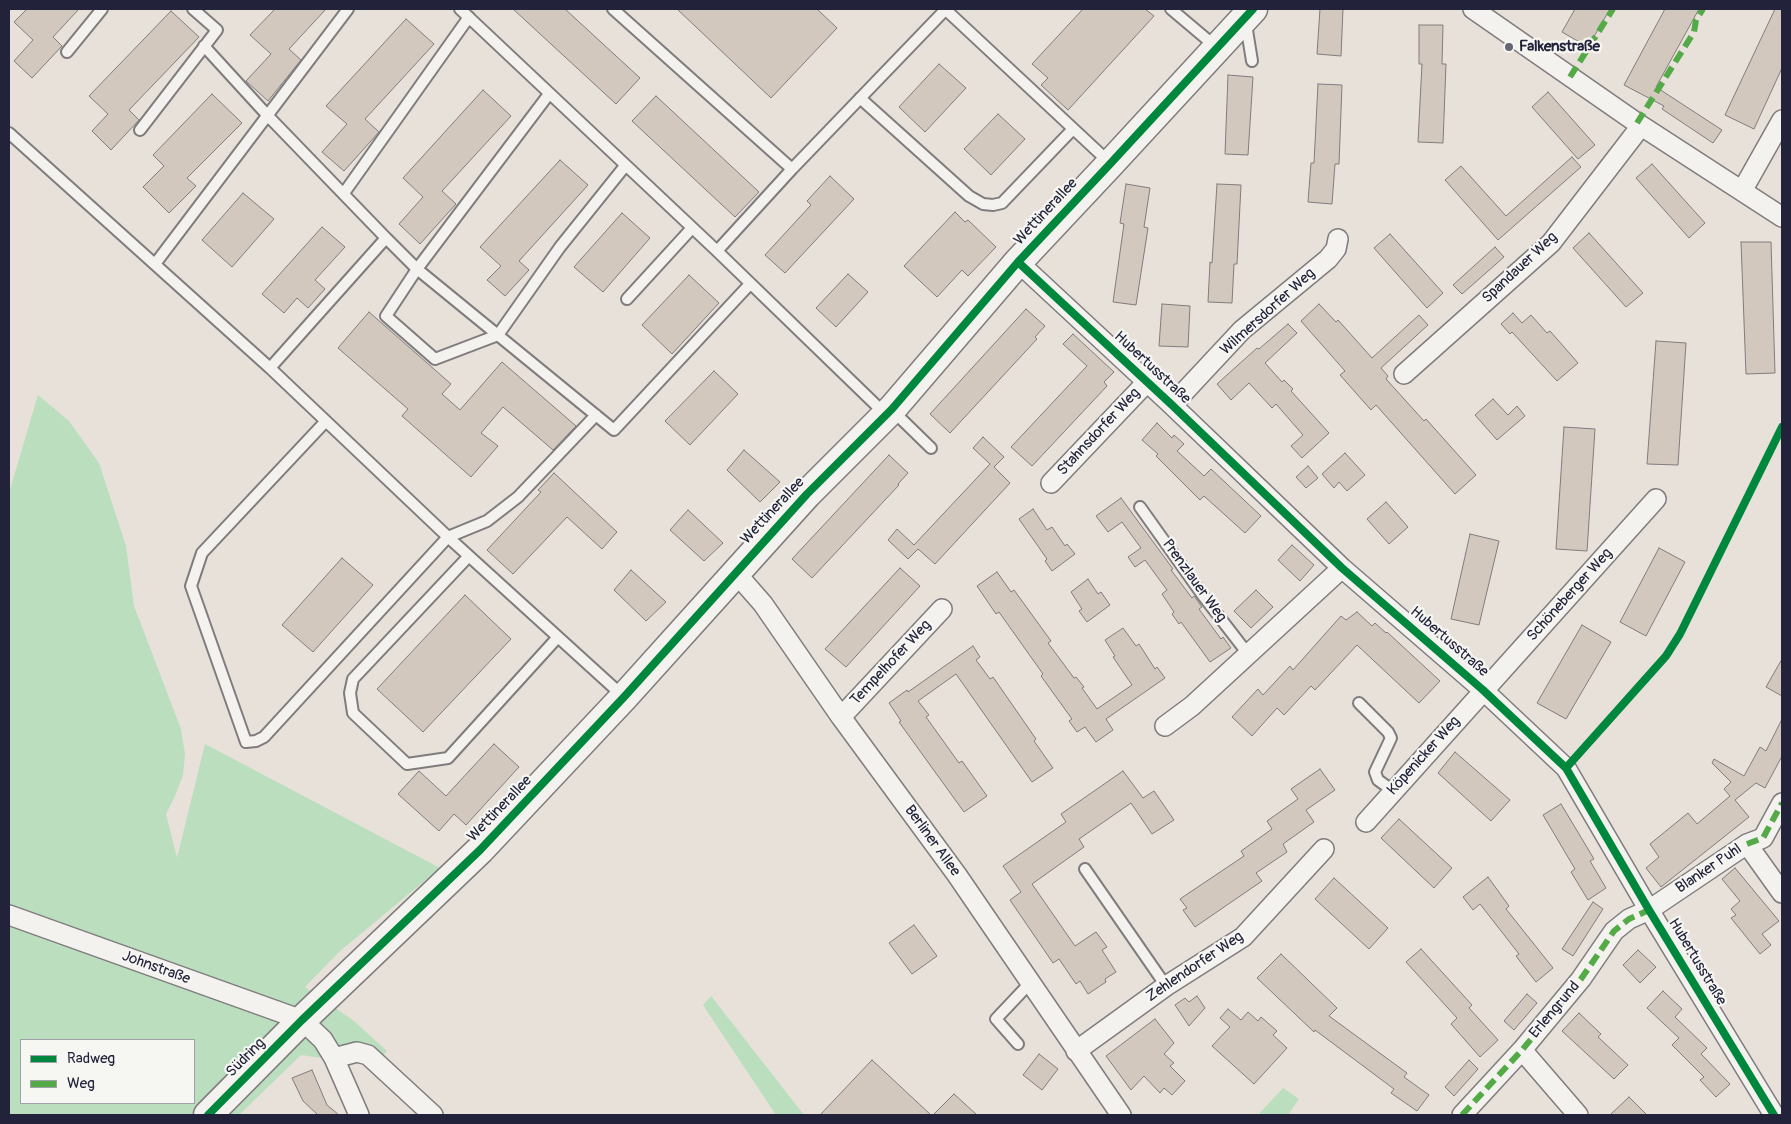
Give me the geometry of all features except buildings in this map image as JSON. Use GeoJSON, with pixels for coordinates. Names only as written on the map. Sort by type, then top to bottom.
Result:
{"type":"FeatureCollection","features":[{"type":"Feature","properties":{"kind":"street"},"geometry":{"type":"LineString","coordinates":[[1473,9],[1641,126],[1782,217]]}},
{"type":"Feature","properties":{"kind":"street","name":"Wettinerallee"},"geometry":{"type":"LineString","coordinates":[[302,1020],[480,850],[624,697],[807,494],[888,413],[1018,262],[1249,13]]}},
{"type":"Feature","properties":{"kind":"street"},"geometry":{"type":"LineString","coordinates":[[1742,191],[1782,120]]}},
{"type":"Feature","properties":{"kind":"street","name":"Spandauer Weg"},"geometry":{"type":"LineString","coordinates":[[1404,374],[1551,243],[1641,126]]}},
{"type":"Feature","properties":{"kind":"street","name":"Wilmersdorfer Weg"},"geometry":{"type":"LineString","coordinates":[[1172,405],[1242,330],[1328,259],[1336,250],[1338,239]]}},
{"type":"Feature","properties":{"kind":"street","name":"Hubertusstraße"},"geometry":{"type":"LineString","coordinates":[[1018,262],[1172,405],[1342,568],[1483,690],[1566,768],[1649,910],[1774,1115]]}},
{"type":"Feature","properties":{"kind":"street","name":"Stahnsdorfer Weg"},"geometry":{"type":"LineString","coordinates":[[1051,483],[1147,382]]}},
{"type":"Feature","properties":{"kind":"street","name":"Schöneberger Weg"},"geometry":{"type":"LineString","coordinates":[[1483,690],[1656,499]]}},
{"type":"Feature","properties":{"kind":"street"},"geometry":{"type":"LineString","coordinates":[[1165,726],[1192,706],[1342,568]]}},
{"type":"Feature","properties":{"kind":"street","name":"Berliner Allee"},"geometry":{"type":"LineString","coordinates":[[735,572],[763,604],[841,716],[957,875],[1120,1115]]}},
{"type":"Feature","properties":{"kind":"street","name":"Tempelhofer Weg"},"geometry":{"type":"LineString","coordinates":[[841,716],[942,609]]}},
{"type":"Feature","properties":{"kind":"street","name":"Köpenicker Weg"},"geometry":{"type":"LineString","coordinates":[[1366,822],[1483,690]]}},
{"type":"Feature","properties":{"kind":"street","name":"Blanker Puhl"},"geometry":{"type":"LineString","coordinates":[[1649,910],[1747,844],[1763,838],[1782,803]]}},
{"type":"Feature","properties":{"kind":"street"},"geometry":{"type":"LineString","coordinates":[[1747,844],[1782,893]]}},
{"type":"Feature","properties":{"kind":"street","name":"Zehlendorfer Weg"},"geometry":{"type":"LineString","coordinates":[[1076,1051],[1166,986],[1243,937],[1324,849]]}},
{"type":"Feature","properties":{"kind":"street","name":"Erlengrund"},"geometry":{"type":"LineString","coordinates":[[1462,1115],[1522,1050],[1581,979],[1614,931],[1629,919],[1649,910]]}},
{"type":"Feature","properties":{"kind":"street","name":"Johnstraße"},"geometry":{"type":"LineString","coordinates":[[9,915],[302,1020]]}},
{"type":"Feature","properties":{"kind":"street"},"geometry":{"type":"LineString","coordinates":[[302,1020],[323,1040],[334,1058],[358,1115]]}},
{"type":"Feature","properties":{"kind":"street","name":"Südring"},"geometry":{"type":"LineString","coordinates":[[208,1115],[302,1020]]}},
{"type":"Feature","properties":{"kind":"street"},"geometry":{"type":"LineString","coordinates":[[1522,1050],[1578,1115]]}},
{"type":"Feature","properties":{"kind":"street"},"geometry":{"type":"LineString","coordinates":[[334,1058],[357,1052],[368,1055],[434,1115]]}},
{"type":"Feature","properties":{"kind":"lane"},"geometry":{"type":"LineString","coordinates":[[67,52],[102,9]]}},
{"type":"Feature","properties":{"kind":"lane"},"geometry":{"type":"LineString","coordinates":[[140,130],[217,30],[194,9]]}},
{"type":"Feature","properties":{"kind":"lane"},"geometry":{"type":"LineString","coordinates":[[155,264],[348,9]]}},
{"type":"Feature","properties":{"kind":"lane"},"geometry":{"type":"LineString","coordinates":[[460,9],[717,251],[877,406],[931,448]]}},
{"type":"Feature","properties":{"kind":"lane"},"geometry":{"type":"LineString","coordinates":[[613,9],[792,168]]}},
{"type":"Feature","properties":{"kind":"lane"},"geometry":{"type":"LineString","coordinates":[[717,251],[792,168],[946,9],[1110,164]]}},
{"type":"Feature","properties":{"kind":"lane"},"geometry":{"type":"LineString","coordinates":[[1171,9],[1217,48]]}},
{"type":"Feature","properties":{"kind":"lane"},"geometry":{"type":"LineString","coordinates":[[1249,13],[1252,61]]}},
{"type":"Feature","properties":{"kind":"lane"},"geometry":{"type":"LineString","coordinates":[[344,193],[469,17]]}},
{"type":"Feature","properties":{"kind":"lane"},"geometry":{"type":"LineString","coordinates":[[204,46],[268,116],[417,268],[614,430],[750,284]]}},
{"type":"Feature","properties":{"kind":"lane"},"geometry":{"type":"LineString","coordinates":[[549,94],[417,268],[386,316],[435,359],[498,335],[560,247],[625,166]]}},
{"type":"Feature","properties":{"kind":"lane"},"geometry":{"type":"LineString","coordinates":[[860,98],[969,196],[983,204],[993,206],[1002,203],[1073,129]]}},
{"type":"Feature","properties":{"kind":"lane"},"geometry":{"type":"LineString","coordinates":[[9,133],[270,368],[468,557],[624,697]]}},
{"type":"Feature","properties":{"kind":"lane"},"geometry":{"type":"LineString","coordinates":[[627,299],[692,228]]}},
{"type":"Feature","properties":{"kind":"lane"},"geometry":{"type":"LineString","coordinates":[[270,368],[386,238]]}},
{"type":"Feature","properties":{"kind":"lane"},"geometry":{"type":"LineString","coordinates":[[326,421],[202,554],[191,586],[246,742],[256,742],[264,737],[448,537],[487,521],[518,497],[596,414]]}},
{"type":"Feature","properties":{"kind":"lane","name":"Prenzlauer Weg"},"geometry":{"type":"LineString","coordinates":[[1140,507],[1204,597],[1248,654]]}},
{"type":"Feature","properties":{"kind":"lane"},"geometry":{"type":"LineString","coordinates":[[468,557],[353,678],[350,693],[353,712],[407,764],[448,758],[558,637]]}},
{"type":"Feature","properties":{"kind":"lane"},"geometry":{"type":"LineString","coordinates":[[1359,703],[1388,732],[1391,738],[1375,772],[1378,780],[1393,791]]}},
{"type":"Feature","properties":{"kind":"lane"},"geometry":{"type":"LineString","coordinates":[[1085,869],[1166,986]]}},
{"type":"Feature","properties":{"kind":"lane"},"geometry":{"type":"LineString","coordinates":[[1018,1044],[996,1019],[1030,983]]}},
{"type":"Feature","properties":{"kind":"green space"},"geometry":{"type":"Polygon","coordinates":[[[38,395],[69,421],[99,463],[126,546],[134,606],[181,729],[185,754],[183,775],[166,814],[177,858],[205,744],[440,868],[339,952],[305,987],[354,1021],[387,1051],[375,1066],[301,1055],[239,1115],[9,1115],[9,493],[38,395]]]}},
{"type":"Feature","properties":{"kind":"green space"},"geometry":{"type":"Polygon","coordinates":[[[711,996],[804,1115],[776,1115],[703,1005],[711,996]]]}},
{"type":"Feature","properties":{"kind":"green space"},"geometry":{"type":"Polygon","coordinates":[[[1283,1088],[1299,1099],[1288,1115],[1258,1115],[1283,1088]]]}},
{"type":"Feature","properties":{"kind":"marked path"},"geometry":{"type":"LineString","coordinates":[[1570,77],[1613,9]]}},
{"type":"Feature","properties":{"kind":"marked path"},"geometry":{"type":"LineString","coordinates":[[1637,123],[1694,32],[1696,20],[1703,9]]}},
{"type":"Feature","properties":{"kind":"marked path"},"geometry":{"type":"LineString","coordinates":[[1747,844],[1763,838],[1782,803]]}},
{"type":"Feature","properties":{"kind":"marked path"},"geometry":{"type":"LineString","coordinates":[[1462,1115],[1522,1050],[1581,979],[1614,931],[1629,919],[1649,910]]}},
{"type":"Feature","properties":{"kind":"cycle path"},"geometry":{"type":"LineString","coordinates":[[208,1115],[302,1020],[480,850],[624,697],[807,494],[892,409],[1018,262],[1253,9]]}},
{"type":"Feature","properties":{"kind":"cycle path"},"geometry":{"type":"LineString","coordinates":[[1018,262],[1172,405],[1342,568],[1483,690],[1566,768],[1649,910],[1774,1115]]}},
{"type":"Feature","properties":{"kind":"cycle path"},"geometry":{"type":"LineString","coordinates":[[1566,768],[1666,656],[1680,634],[1782,427]]}},
{"type":"Feature","properties":{"kind":"place","name":"Falkenstraße"},"geometry":{"type":"Point","coordinates":[1509,47]}}]}
